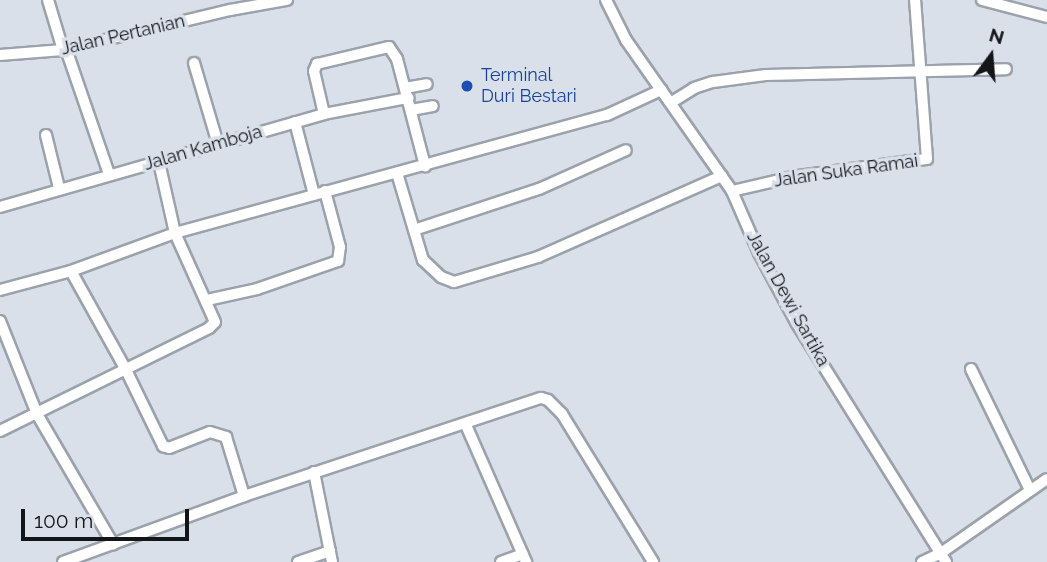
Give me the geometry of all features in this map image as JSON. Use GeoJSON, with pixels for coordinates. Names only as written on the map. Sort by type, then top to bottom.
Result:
{"type":"FeatureCollection","features":[{"type":"Feature","properties":{"kind":"street"},"geometry":{"type":"LineString","coordinates":[[48,0],[109,174]]}},
{"type":"Feature","properties":{"kind":"street","name":"Jalan Pertanian"},"geometry":{"type":"LineString","coordinates":[[0,55],[65,49],[230,10],[287,0]]}},
{"type":"Feature","properties":{"kind":"street","name":"Jalan Dewi Sartika"},"geometry":{"type":"LineString","coordinates":[[606,0],[626,40],[732,191],[759,253],[796,322],[944,558]]}},
{"type":"Feature","properties":{"kind":"street","name":"Jalan Suka Ramai"},"geometry":{"type":"LineString","coordinates":[[732,191],[797,176],[925,162],[929,152],[915,0]]}},
{"type":"Feature","properties":{"kind":"street"},"geometry":{"type":"LineString","coordinates":[[982,0],[1047,17]]}},
{"type":"Feature","properties":{"kind":"street"},"geometry":{"type":"LineString","coordinates":[[324,114],[314,72],[317,64],[389,47],[394,51],[425,166]]}},
{"type":"Feature","properties":{"kind":"street"},"geometry":{"type":"LineString","coordinates":[[194,63],[218,144]]}},
{"type":"Feature","properties":{"kind":"street"},"geometry":{"type":"LineString","coordinates":[[672,102],[694,88],[713,82],[766,75],[1006,69]]}},
{"type":"Feature","properties":{"kind":"street"},"geometry":{"type":"LineString","coordinates":[[408,98],[427,83]]}},
{"type":"Feature","properties":{"kind":"street"},"geometry":{"type":"LineString","coordinates":[[0,290],[71,271],[175,233],[607,115],[661,90]]}},
{"type":"Feature","properties":{"kind":"street"},"geometry":{"type":"LineString","coordinates":[[408,98],[433,106]]}},
{"type":"Feature","properties":{"kind":"street","name":"Jalan Kamboja"},"geometry":{"type":"LineString","coordinates":[[0,207],[324,114],[408,98]]}},
{"type":"Feature","properties":{"kind":"street"},"geometry":{"type":"LineString","coordinates":[[207,300],[257,289],[338,261],[340,247],[295,122]]}},
{"type":"Feature","properties":{"kind":"street"},"geometry":{"type":"LineString","coordinates":[[46,135],[59,188]]}},
{"type":"Feature","properties":{"kind":"street"},"geometry":{"type":"LineString","coordinates":[[414,230],[539,189],[626,150]]}},
{"type":"Feature","properties":{"kind":"street"},"geometry":{"type":"LineString","coordinates":[[0,431],[201,332],[215,322],[175,233],[159,162]]}},
{"type":"Feature","properties":{"kind":"street"},"geometry":{"type":"LineString","coordinates":[[397,173],[423,260],[441,277],[454,282],[538,257],[722,176]]}},
{"type":"Feature","properties":{"kind":"street"},"geometry":{"type":"LineString","coordinates":[[71,271],[126,370],[163,446],[169,448],[211,432],[226,437],[244,496]]}},
{"type":"Feature","properties":{"kind":"street"},"geometry":{"type":"LineString","coordinates":[[0,321],[37,414],[113,544]]}},
{"type":"Feature","properties":{"kind":"street"},"geometry":{"type":"LineString","coordinates":[[971,369],[1030,490]]}},
{"type":"Feature","properties":{"kind":"street"},"geometry":{"type":"LineString","coordinates":[[63,562],[244,496],[467,425],[532,400],[548,400],[562,414],[653,562]]}},
{"type":"Feature","properties":{"kind":"street"},"geometry":{"type":"LineString","coordinates":[[467,425],[525,558],[501,562]]}},
{"type":"Feature","properties":{"kind":"street"},"geometry":{"type":"LineString","coordinates":[[298,562],[331,556],[314,472]]}},
{"type":"Feature","properties":{"kind":"street"},"geometry":{"type":"LineString","coordinates":[[922,562],[944,558],[1047,479]]}},
{"type":"Feature","properties":{"kind":"place","name":"Terminal Duri Bestari"},"geometry":{"type":"Point","coordinates":[467,86]}}]}
